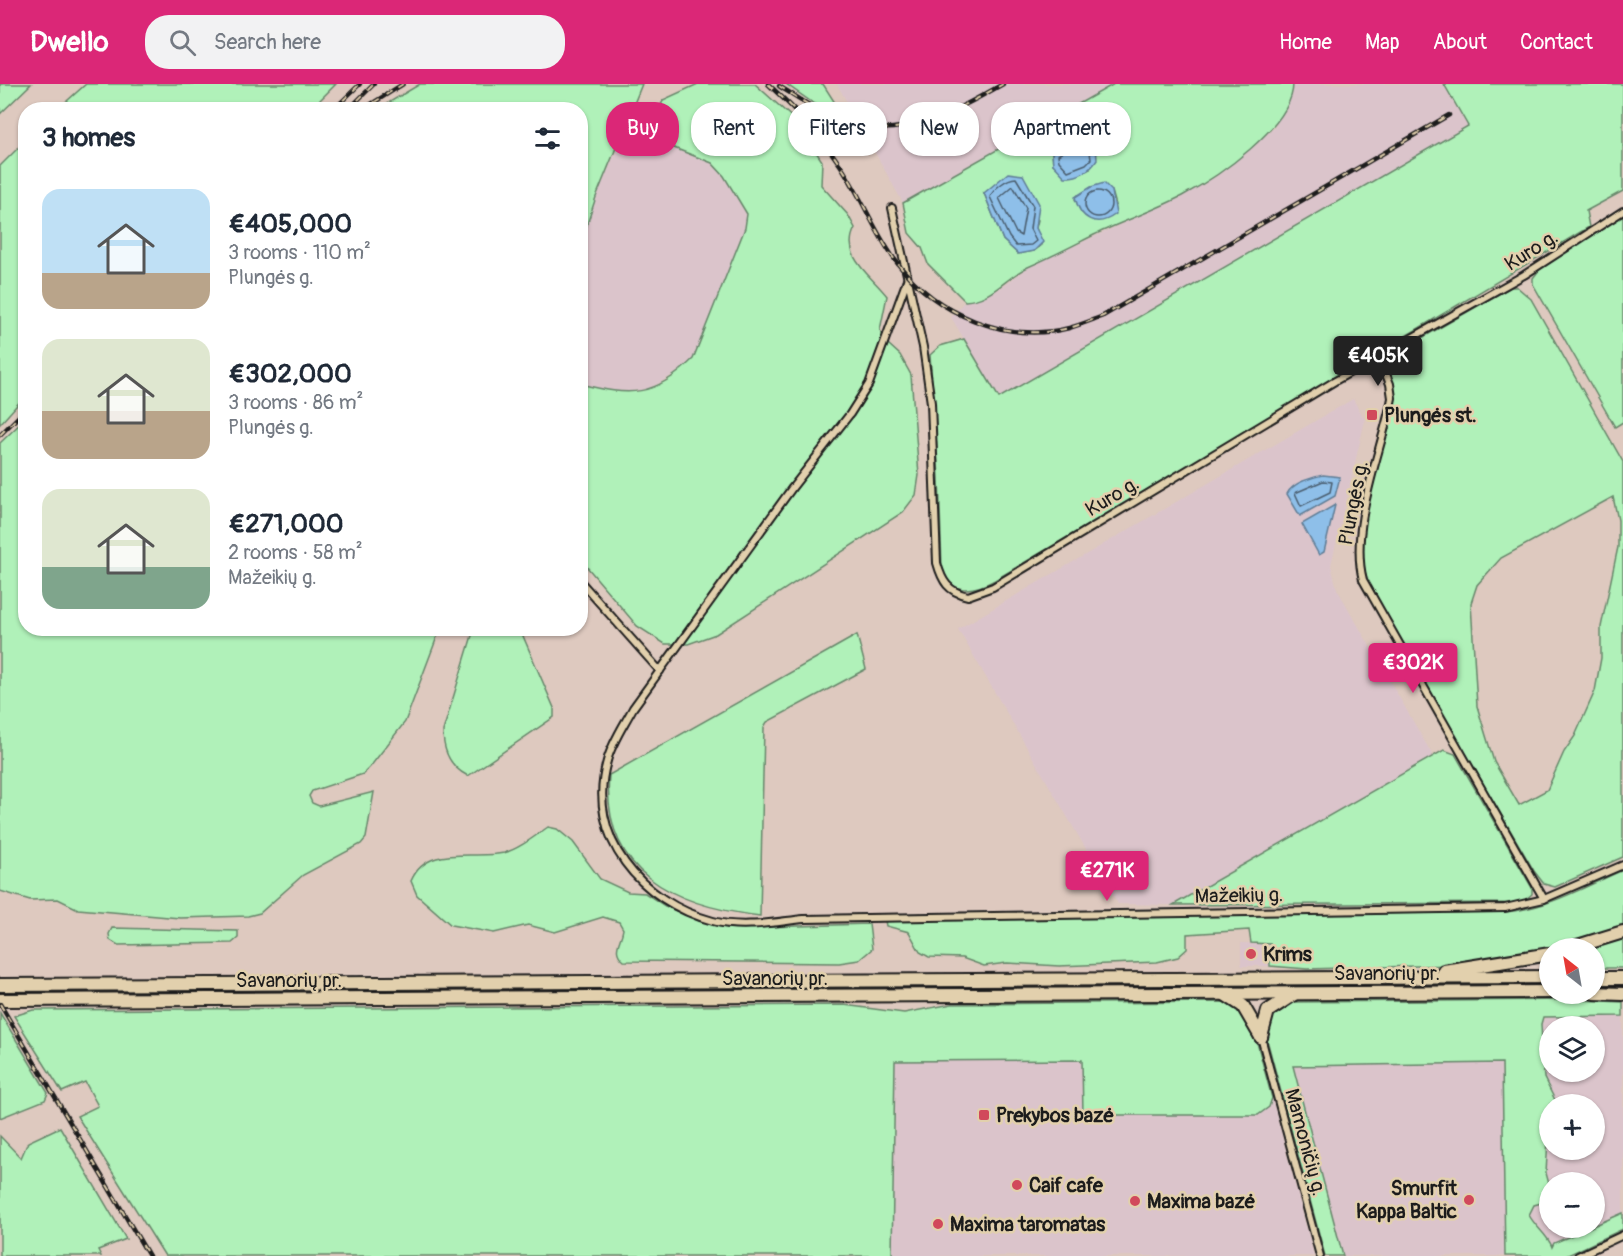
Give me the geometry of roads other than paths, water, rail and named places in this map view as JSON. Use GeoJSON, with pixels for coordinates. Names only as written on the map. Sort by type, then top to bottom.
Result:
{"type":"FeatureCollection","features":[{"type":"Feature","properties":{"kind":"highway"},"geometry":{"type":"LineString","coordinates":[[1604,938],[1623,932]]}},
{"type":"Feature","properties":{"kind":"highway"},"geometry":{"type":"LineString","coordinates":[[1390,978],[1539,956]]}},
{"type":"Feature","properties":{"kind":"highway","name":"Savanorių pr."},"geometry":{"type":"LineString","coordinates":[[3,985],[1539,977]]}},
{"type":"Feature","properties":{"kind":"highway"},"geometry":{"type":"LineString","coordinates":[[1605,978],[1623,978]]}},
{"type":"Feature","properties":{"kind":"highway","name":"Savanorių pr."},"geometry":{"type":"LineString","coordinates":[[6,1000],[1539,992]]}},
{"type":"Feature","properties":{"kind":"highway"},"geometry":{"type":"LineString","coordinates":[[1260,1037],[1268,1011],[1295,993]]}},
{"type":"Feature","properties":{"kind":"highway"},"geometry":{"type":"LineString","coordinates":[[1605,993],[1623,994]]}},
{"type":"Feature","properties":{"kind":"highway"},"geometry":{"type":"LineString","coordinates":[[1224,994],[1243,1006],[1260,1037]]}},
{"type":"Feature","properties":{"kind":"street","name":"Kuro g."},"geometry":{"type":"LineString","coordinates":[[892,208],[923,347],[931,403],[937,562],[941,579],[948,588],[968,596],[978,595],[993,587],[1378,357],[1524,276],[1623,212]]}},
{"type":"Feature","properties":{"kind":"street","name":"Mažeikių g."},"geometry":{"type":"LineString","coordinates":[[907,280],[869,384],[850,414],[792,488],[633,708],[614,744],[603,780],[602,798],[612,842],[620,858],[640,883],[672,904],[714,921],[744,925],[804,919],[1504,908],[1544,899],[1623,865]]}},
{"type":"Feature","properties":{"kind":"street","name":"Plungės g."},"geometry":{"type":"LineString","coordinates":[[1378,357],[1390,384],[1392,398],[1359,536],[1363,580],[1544,899]]}},
{"type":"Feature","properties":{"kind":"street"},"geometry":{"type":"LineString","coordinates":[[588,590],[660,671]]}},
{"type":"Feature","properties":{"kind":"street","name":"Mamoničių g."},"geometry":{"type":"LineString","coordinates":[[1260,1037],[1320,1256]]}},
{"type":"Feature","properties":{"kind":"street"},"geometry":{"type":"LineString","coordinates":[[1578,1256],[1623,1235]]}},
{"type":"Feature","properties":{"kind":"water"},"geometry":{"type":"Polygon","coordinates":[[[1052,156],[1097,156],[1097,160],[1091,167],[1075,176],[1065,177],[1053,164],[1052,156]]]}},
{"type":"Feature","properties":{"kind":"water"},"geometry":{"type":"Polygon","coordinates":[[[1008,173],[1023,175],[1039,204],[1036,228],[1043,242],[1034,251],[1018,254],[1003,240],[984,193],[1008,173]]]}},
{"type":"Feature","properties":{"kind":"water"},"geometry":{"type":"Polygon","coordinates":[[[1104,183],[1112,191],[1116,214],[1102,221],[1096,221],[1085,216],[1077,205],[1075,197],[1091,187],[1104,183]]]}},
{"type":"Feature","properties":{"kind":"water"},"geometry":{"type":"Polygon","coordinates":[[[1323,475],[1340,477],[1335,496],[1300,516],[1287,494],[1298,484],[1323,475]]]}},
{"type":"Feature","properties":{"kind":"water"},"geometry":{"type":"Polygon","coordinates":[[[1335,505],[1324,552],[1319,555],[1302,524],[1335,505]]]}},
{"type":"Feature","properties":{"kind":"railway"},"geometry":{"type":"LineString","coordinates":[[341,102],[360,84]]}},
{"type":"Feature","properties":{"kind":"railway"},"geometry":{"type":"LineString","coordinates":[[356,102],[374,84]]}},
{"type":"Feature","properties":{"kind":"railway"},"geometry":{"type":"LineString","coordinates":[[375,102],[403,84]]}},
{"type":"Feature","properties":{"kind":"railway"},"geometry":{"type":"LineString","coordinates":[[768,84],[805,121],[830,151],[854,187],[889,252],[914,282],[932,297],[974,321],[1021,332],[1045,332],[1069,328],[1103,316],[1449,115]]}},
{"type":"Feature","properties":{"kind":"railway"},"geometry":{"type":"LineString","coordinates":[[779,86],[836,119],[856,126],[875,129],[914,125],[932,119],[969,103],[1003,84]]}},
{"type":"Feature","properties":{"kind":"railway"},"geometry":{"type":"LineString","coordinates":[[0,435],[18,417]]}},
{"type":"Feature","properties":{"kind":"railway"},"geometry":{"type":"LineString","coordinates":[[0,1004],[149,1256]]}},
{"type":"Feature","properties":{"kind":"place","name":"Plungės st."},"geometry":{"type":"Point","coordinates":[1372,415]}},
{"type":"Feature","properties":{"kind":"place","name":"Krims"},"geometry":{"type":"Point","coordinates":[1251,954]}},
{"type":"Feature","properties":{"kind":"place","name":"Prekybos bazė"},"geometry":{"type":"Point","coordinates":[984,1115]}},
{"type":"Feature","properties":{"kind":"place","name":"Caif cafe"},"geometry":{"type":"Point","coordinates":[1017,1185]}},
{"type":"Feature","properties":{"kind":"place","name":"Smurfit Kappa Baltic"},"geometry":{"type":"Point","coordinates":[1469,1200]}},
{"type":"Feature","properties":{"kind":"place","name":"Maxima bazė"},"geometry":{"type":"Point","coordinates":[1135,1201]}},
{"type":"Feature","properties":{"kind":"place","name":"Maxima taromatas"},"geometry":{"type":"Point","coordinates":[938,1224]}}]}
